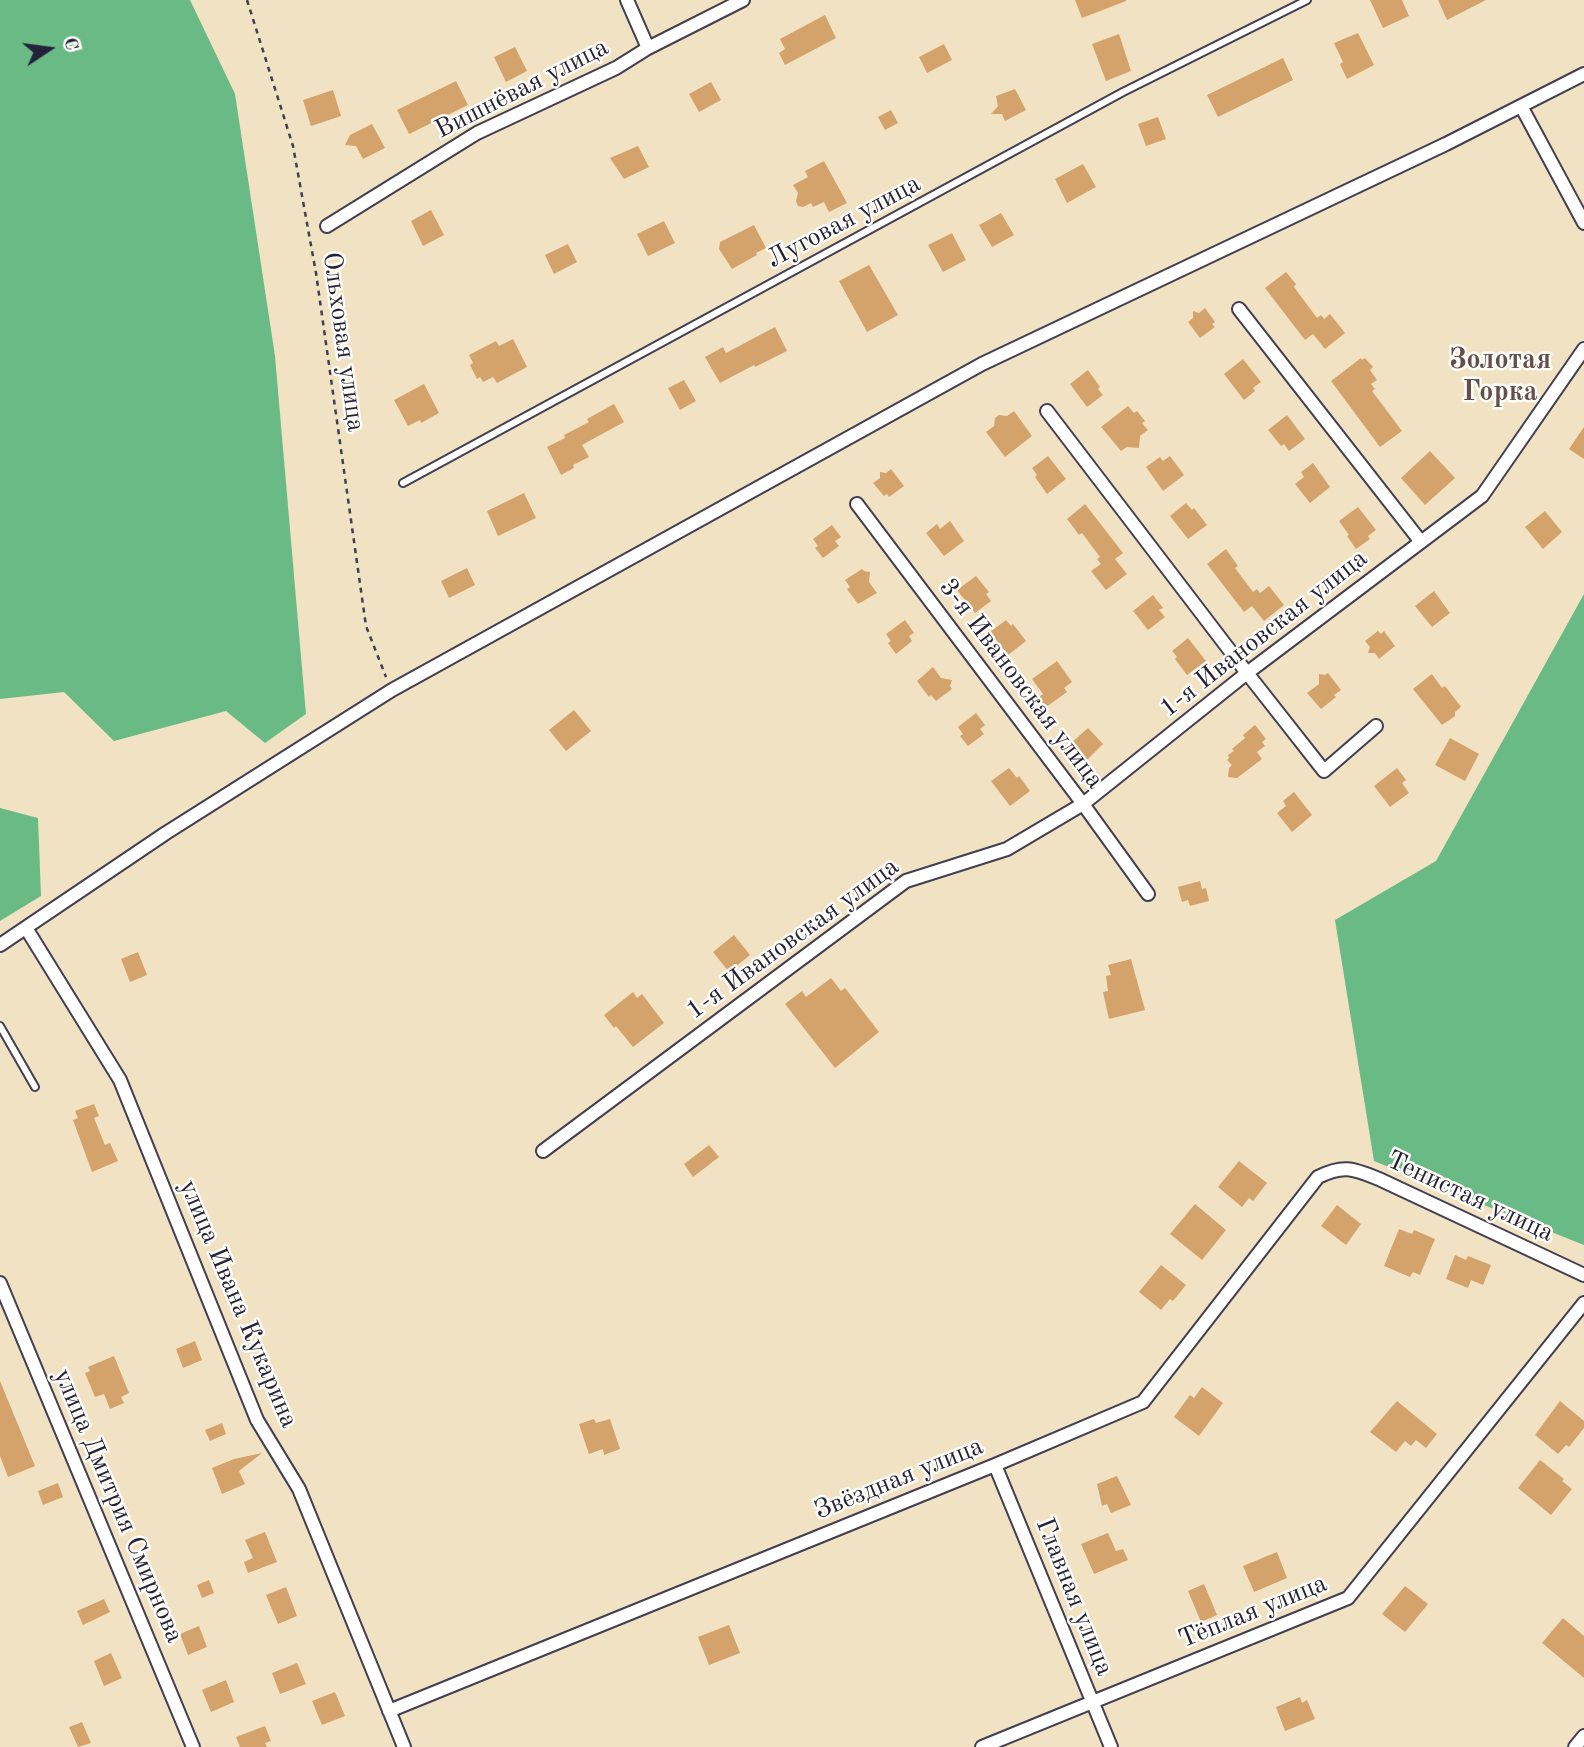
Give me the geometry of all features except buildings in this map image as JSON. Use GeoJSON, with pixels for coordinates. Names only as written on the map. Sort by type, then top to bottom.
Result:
{"type":"FeatureCollection","features":[{"type":"Feature","properties":{"kind":"street"},"geometry":{"type":"LineString","coordinates":[[627,0],[648,48]]}},
{"type":"Feature","properties":{"kind":"street","name":"Вишнёвая улица"},"geometry":{"type":"LineString","coordinates":[[327,226],[477,133],[616,68],[648,48],[743,0]]}},
{"type":"Feature","properties":{"kind":"street"},"geometry":{"type":"LineString","coordinates":[[0,945],[166,833],[392,690],[982,364],[1446,144],[1584,74]]}},
{"type":"Feature","properties":{"kind":"street"},"geometry":{"type":"LineString","coordinates":[[1521,106],[1584,223]]}},
{"type":"Feature","properties":{"kind":"street"},"geometry":{"type":"LineString","coordinates":[[1239,309],[1421,542]]}},
{"type":"Feature","properties":{"kind":"street","name":"1-я Ивановская улица"},"geometry":{"type":"LineString","coordinates":[[543,1151],[906,881],[1007,849],[1083,804],[1247,674],[1482,496],[1584,349]]}},
{"type":"Feature","properties":{"kind":"street"},"geometry":{"type":"LineString","coordinates":[[1046,411],[1324,771],[1376,726]]}},
{"type":"Feature","properties":{"kind":"street","name":"3-я Ивановская улица"},"geometry":{"type":"LineString","coordinates":[[856,504],[1148,894]]}},
{"type":"Feature","properties":{"kind":"street","name":"улица Ивана Кукарина"},"geometry":{"type":"LineString","coordinates":[[26,928],[120,1080],[257,1420],[299,1489],[404,1747]]}},
{"type":"Feature","properties":{"kind":"street","name":"Звёздная улица"},"geometry":{"type":"LineString","coordinates":[[389,1711],[995,1465],[1143,1402],[1318,1177],[1336,1168]]}},
{"type":"Feature","properties":{"kind":"street","name":"Тенистая улица"},"geometry":{"type":"LineString","coordinates":[[1336,1168],[1355,1169],[1367,1174],[1584,1275]]}},
{"type":"Feature","properties":{"kind":"street","name":"улица Дмитрия Смирнова"},"geometry":{"type":"LineString","coordinates":[[0,1283],[193,1747]]}},
{"type":"Feature","properties":{"kind":"street","name":"Тёплая улица"},"geometry":{"type":"LineString","coordinates":[[982,1747],[1348,1598],[1584,1303]]}},
{"type":"Feature","properties":{"kind":"street","name":"Главная улица"},"geometry":{"type":"LineString","coordinates":[[995,1465],[1111,1747]]}},
{"type":"Feature","properties":{"kind":"street"},"geometry":{"type":"LineString","coordinates":[[1575,1747],[1584,1736]]}},
{"type":"Feature","properties":{"kind":"lane","name":"Луговая улица"},"geometry":{"type":"LineString","coordinates":[[403,483],[1123,92],[1307,0]]}},
{"type":"Feature","properties":{"kind":"lane"},"geometry":{"type":"LineString","coordinates":[[0,1026],[35,1087]]}},
{"type":"Feature","properties":{"kind":"path","name":"Ольховая улица"},"geometry":{"type":"LineString","coordinates":[[247,0],[293,146],[316,273],[366,626],[392,690]]}},
{"type":"Feature","properties":{"kind":"green space"},"geometry":{"type":"Polygon","coordinates":[[[0,0],[190,0],[235,94],[275,356],[306,714],[265,743],[226,711],[114,741],[64,692],[0,699],[0,0]]]}},
{"type":"Feature","properties":{"kind":"green space"},"geometry":{"type":"Polygon","coordinates":[[[1584,594],[1584,1245],[1374,1161],[1335,920],[1436,861],[1584,594]]]}},
{"type":"Feature","properties":{"kind":"green space"},"geometry":{"type":"Polygon","coordinates":[[[0,808],[38,818],[41,896],[0,921],[0,808]]]}},
{"type":"Feature","properties":{"kind":"district","name":"Золотая Горка"},"geometry":{"type":"Point","coordinates":[1500,377]}}]}
